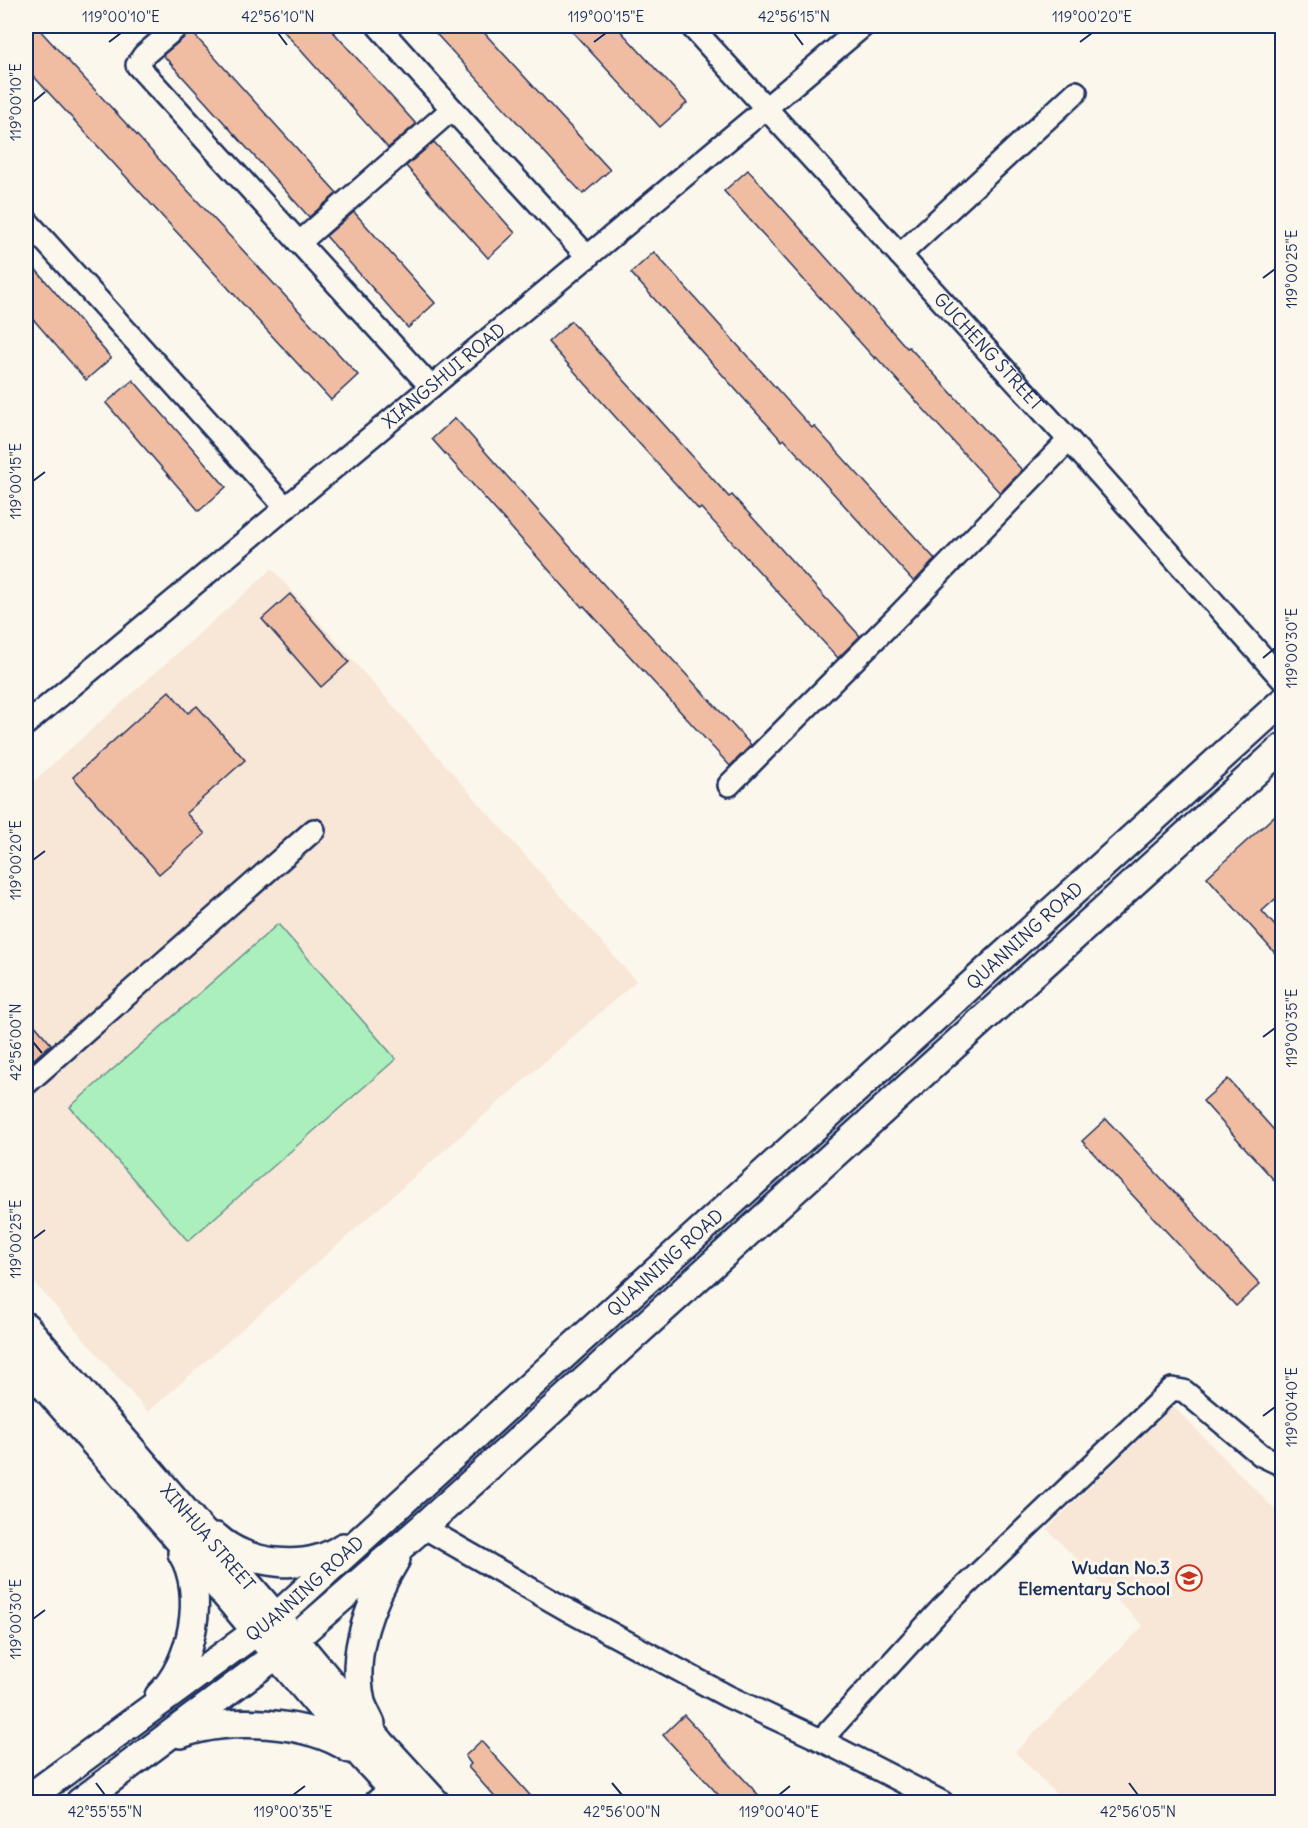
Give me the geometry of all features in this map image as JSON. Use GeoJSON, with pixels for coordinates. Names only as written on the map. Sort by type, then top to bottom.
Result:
{"type":"FeatureCollection","features":[{"type":"Feature","properties":{"kind":"main road","name":"QUANNING ROAD"},"geometry":{"type":"LineString","coordinates":[[26,1800],[266,1625],[1282,702]]}},
{"type":"Feature","properties":{"kind":"main road","name":"QUANNING ROAD"},"geometry":{"type":"LineString","coordinates":[[80,1803],[285,1648],[416,1533],[1282,748]]}},
{"type":"Feature","properties":{"kind":"main road","name":"XINHUA STREET"},"geometry":{"type":"LineString","coordinates":[[26,1327],[174,1497],[266,1625],[372,1750],[435,1803]]}},
{"type":"Feature","properties":{"kind":"main road","name":"XINHUA STREET"},"geometry":{"type":"LineString","coordinates":[[26,1365],[147,1503],[266,1625]]}},
{"type":"Feature","properties":{"kind":"main road"},"geometry":{"type":"LineString","coordinates":[[174,1497],[221,1542],[235,1551],[276,1562],[319,1559],[337,1551],[388,1515]]}},
{"type":"Feature","properties":{"kind":"main road"},"geometry":{"type":"LineString","coordinates":[[132,1722],[169,1686],[186,1648],[193,1625],[195,1597],[192,1576],[184,1556],[147,1503]]}},
{"type":"Feature","properties":{"kind":"main road"},"geometry":{"type":"LineString","coordinates":[[146,1753],[210,1725],[241,1724],[277,1726],[311,1732],[372,1750],[361,1704],[359,1648],[369,1613],[382,1581],[416,1533]]}},
{"type":"Feature","properties":{"kind":"main road","name":"XINHUA STREET"},"geometry":{"type":"LineString","coordinates":[[372,1750],[391,1798]]}},
{"type":"Feature","properties":{"kind":"street"},"geometry":{"type":"LineString","coordinates":[[178,26],[144,55],[137,65],[431,387]]}},
{"type":"Feature","properties":{"kind":"street"},"geometry":{"type":"LineString","coordinates":[[378,26],[588,257]]}},
{"type":"Feature","properties":{"kind":"street","name":"GUCHENG STREET"},"geometry":{"type":"LineString","coordinates":[[691,26],[1069,440],[1282,679]]}},
{"type":"Feature","properties":{"kind":"street","name":"XIANGSHUI ROAD"},"geometry":{"type":"LineString","coordinates":[[26,724],[863,26]]}},
{"type":"Feature","properties":{"kind":"street"},"geometry":{"type":"LineString","coordinates":[[900,255],[1076,92]]}},
{"type":"Feature","properties":{"kind":"street"},"geometry":{"type":"LineString","coordinates":[[299,243],[452,109]]}},
{"type":"Feature","properties":{"kind":"street"},"geometry":{"type":"LineString","coordinates":[[26,220],[286,508]]}},
{"type":"Feature","properties":{"kind":"street"},"geometry":{"type":"LineString","coordinates":[[729,785],[1069,440]]}},
{"type":"Feature","properties":{"kind":"street"},"geometry":{"type":"LineString","coordinates":[[26,1084],[314,830]]}},
{"type":"Feature","properties":{"kind":"street"},"geometry":{"type":"LineString","coordinates":[[821,1740],[941,1609],[1172,1389],[1184,1391],[1261,1455],[1282,1465]]}},
{"type":"Feature","properties":{"kind":"street"},"geometry":{"type":"LineString","coordinates":[[416,1533],[728,1696],[821,1740],[942,1803]]}},
{"type":"Feature","properties":{"kind":"shaded area"},"geometry":{"type":"Polygon","coordinates":[[[272,569],[636,981],[148,1412],[26,1273],[26,788],[272,569]]]}},
{"type":"Feature","properties":{"kind":"shaded area","name":"Wudan No.3 Elementary School"},"geometry":{"type":"Polygon","coordinates":[[[1173,1406],[1282,1517],[1282,1802],[1064,1802],[1015,1752],[1143,1626],[1047,1529],[1173,1406]]]}},
{"type":"Feature","properties":{"kind":"green space"},"geometry":{"type":"Polygon","coordinates":[[[278,924],[396,1059],[188,1241],[70,1107],[278,924]]]}},
{"type":"Feature","properties":{"kind":"building"},"geometry":{"type":"Polygon","coordinates":[[[26,26],[36,26],[358,375],[331,400],[26,68],[26,26]]]}},
{"type":"Feature","properties":{"kind":"building"},"geometry":{"type":"Polygon","coordinates":[[[279,26],[328,26],[416,124],[388,148],[279,26]]]}},
{"type":"Feature","properties":{"kind":"building"},"geometry":{"type":"Polygon","coordinates":[[[429,26],[478,26],[610,170],[583,194],[429,26]]]}},
{"type":"Feature","properties":{"kind":"building"},"geometry":{"type":"Polygon","coordinates":[[[567,26],[616,26],[687,103],[660,127],[567,26]]]}},
{"type":"Feature","properties":{"kind":"building"},"geometry":{"type":"Polygon","coordinates":[[[190,30],[337,193],[309,217],[163,55],[190,30]]]}},
{"type":"Feature","properties":{"kind":"building"},"geometry":{"type":"Polygon","coordinates":[[[434,142],[515,233],[488,258],[406,166],[434,142]]]}},
{"type":"Feature","properties":{"kind":"building"},"geometry":{"type":"Polygon","coordinates":[[[748,170],[907,348],[909,347],[1022,470],[1000,493],[876,357],[875,359],[724,191],[748,170]]]}},
{"type":"Feature","properties":{"kind":"building"},"geometry":{"type":"Polygon","coordinates":[[[354,212],[435,303],[408,328],[326,236],[354,212]]]}},
{"type":"Feature","properties":{"kind":"building"},"geometry":{"type":"Polygon","coordinates":[[[654,252],[812,428],[814,426],[935,559],[914,582],[784,439],[782,441],[631,273],[654,252]]]}},
{"type":"Feature","properties":{"kind":"building"},"geometry":{"type":"Polygon","coordinates":[[[26,258],[111,358],[86,380],[26,311],[26,258]]]}},
{"type":"Feature","properties":{"kind":"building"},"geometry":{"type":"Polygon","coordinates":[[[571,321],[729,497],[732,495],[860,636],[838,658],[701,508],[699,510],[548,342],[571,321]]]}},
{"type":"Feature","properties":{"kind":"building"},"geometry":{"type":"Polygon","coordinates":[[[133,380],[226,487],[199,511],[106,403],[133,380]]]}},
{"type":"Feature","properties":{"kind":"building"},"geometry":{"type":"Polygon","coordinates":[[[455,418],[751,745],[730,766],[584,606],[582,607],[432,439],[455,418]]]}},
{"type":"Feature","properties":{"kind":"building"},"geometry":{"type":"Polygon","coordinates":[[[290,594],[349,662],[321,687],[262,619],[290,594]]]}},
{"type":"Feature","properties":{"kind":"building"},"geometry":{"type":"Polygon","coordinates":[[[169,691],[188,713],[197,706],[245,760],[186,813],[205,834],[159,874],[73,777],[169,691]]]}},
{"type":"Feature","properties":{"kind":"building"},"geometry":{"type":"Polygon","coordinates":[[[1282,809],[1282,893],[1262,911],[1282,934],[1282,961],[1207,877],[1282,809]]]}},
{"type":"Feature","properties":{"kind":"building"},"geometry":{"type":"Polygon","coordinates":[[[26,1015],[51,1044],[26,1066],[26,1015]]]}},
{"type":"Feature","properties":{"kind":"building"},"geometry":{"type":"Polygon","coordinates":[[[1228,1079],[1282,1139],[1282,1189],[1203,1101],[1228,1079]]]}},
{"type":"Feature","properties":{"kind":"building"},"geometry":{"type":"Polygon","coordinates":[[[1106,1119],[1260,1284],[1236,1306],[1082,1141],[1106,1119]]]}},
{"type":"Feature","properties":{"kind":"building"},"geometry":{"type":"Polygon","coordinates":[[[684,1715],[766,1803],[726,1803],[663,1735],[684,1715]]]}},
{"type":"Feature","properties":{"kind":"building"},"geometry":{"type":"Polygon","coordinates":[[[481,1741],[537,1803],[500,1803],[468,1767],[471,1764],[465,1756],[481,1741]]]}},
{"type":"Feature","properties":{"kind":"place","name":"Wudan No.3 Elementary School"},"geometry":{"type":"Point","coordinates":[1189,1578]}}]}
